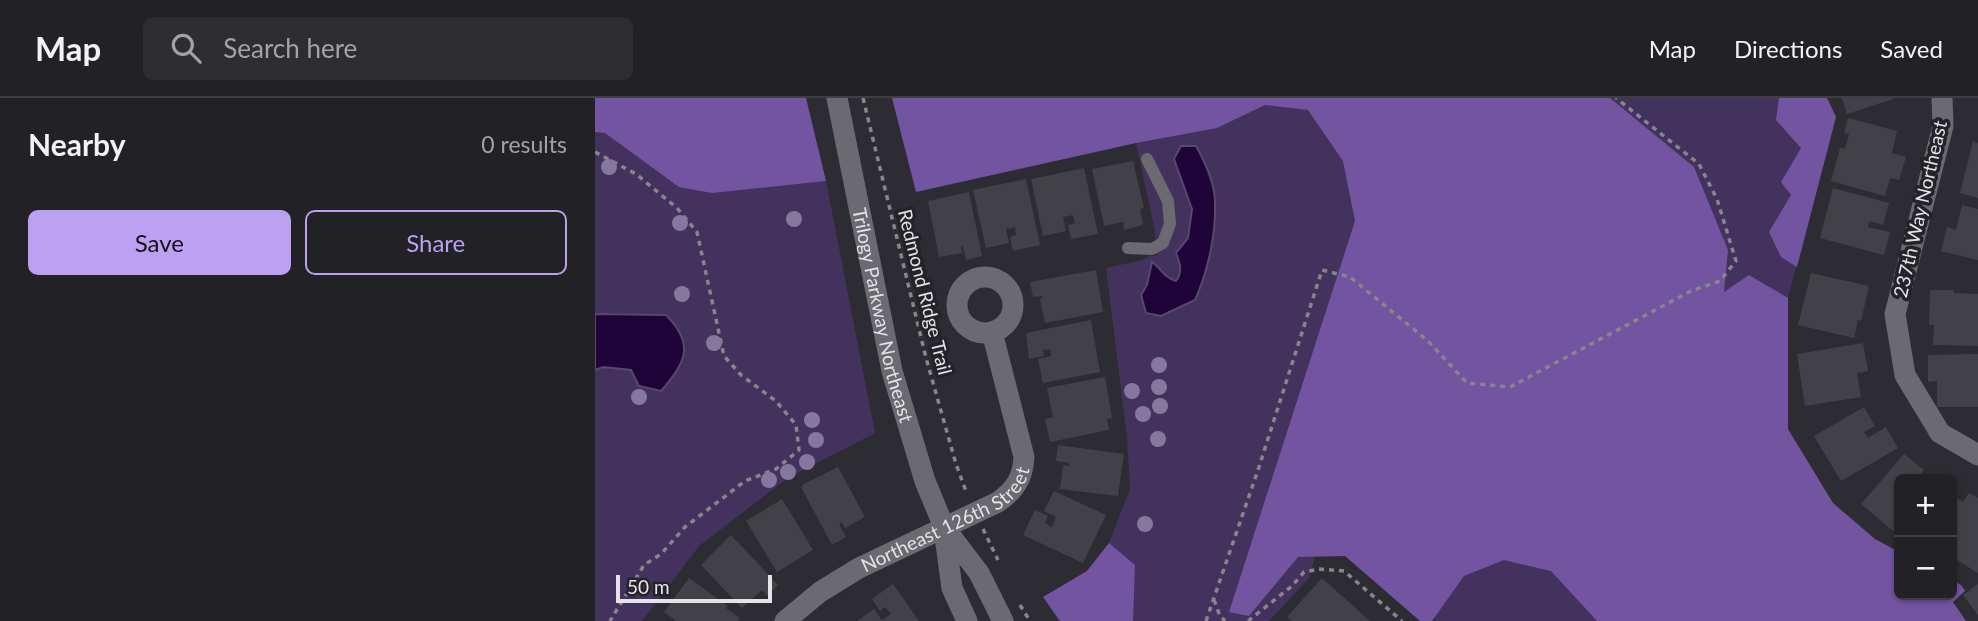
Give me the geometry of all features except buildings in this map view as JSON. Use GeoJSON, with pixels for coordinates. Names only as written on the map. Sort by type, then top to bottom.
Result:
{"type":"FeatureCollection","features":[{"type":"Feature","properties":{"kind":"street","name":"Trilogy Parkway Northeast"},"geometry":{"type":"LineString","coordinates":[[837,98],[893,371],[925,481],[944,527],[979,573],[1003,621]]}},
{"type":"Feature","properties":{"kind":"street","name":"237th Way Northeast"},"geometry":{"type":"LineString","coordinates":[[1942,98],[1943,127],[1895,314],[1905,375],[1940,433],[1978,454]]}},
{"type":"Feature","properties":{"kind":"street","name":"Northeast 126th Street"},"geometry":{"type":"LineString","coordinates":[[785,621],[820,592],[859,568],[998,502],[1019,482],[1024,468],[1024,457],[992,332]]}},
{"type":"Feature","properties":{"kind":"street","name":"Trilogy Parkway Northeast"},"geometry":{"type":"LineString","coordinates":[[944,527],[951,588],[967,621]]}},
{"type":"Feature","properties":{"kind":"lane"},"geometry":{"type":"LineString","coordinates":[[1128,248],[1151,249],[1163,243],[1170,224],[1168,201],[1147,159]]}},
{"type":"Feature","properties":{"kind":"path","name":"Redmond Ridge Trail"},"geometry":{"type":"LineString","coordinates":[[863,98],[926,358],[966,491]]}},
{"type":"Feature","properties":{"kind":"path"},"geometry":{"type":"LineString","coordinates":[[1206,621],[1322,270],[1350,277],[1428,341],[1467,383],[1510,387],[1691,290],[1720,281],[1736,261],[1717,199],[1699,164],[1616,98]]}},
{"type":"Feature","properties":{"kind":"path"},"geometry":{"type":"LineString","coordinates":[[595,152],[636,174],[677,208],[697,232],[724,356],[741,375],[776,401],[796,425],[799,450],[776,469],[745,481],[685,527],[661,554],[644,565],[610,621]]}},
{"type":"Feature","properties":{"kind":"path"},"geometry":{"type":"LineString","coordinates":[[982,527],[992,549]]}},
{"type":"Feature","properties":{"kind":"path"},"geometry":{"type":"LineString","coordinates":[[1248,621],[1292,586],[1304,572],[1319,569],[1344,571],[1402,621]]}},
{"type":"Feature","properties":{"kind":"path"},"geometry":{"type":"LineString","coordinates":[[1214,598],[1220,616],[1225,621]]}},
{"type":"Feature","properties":{"kind":"shaded area"},"geometry":{"type":"Polygon","coordinates":[[[595,98],[806,98],[826,181],[712,193],[679,187],[605,133],[595,132],[595,98]]]}},
{"type":"Feature","properties":{"kind":"shaded area"},"geometry":{"type":"Polygon","coordinates":[[[686,98],[826,181],[875,433],[788,478],[699,546],[642,621],[595,621],[595,109],[686,98]]]}},
{"type":"Feature","properties":{"kind":"shaded area"},"geometry":{"type":"Polygon","coordinates":[[[892,98],[1610,98],[1694,167],[1728,250],[1724,292],[1749,275],[1788,298],[1788,429],[1833,503],[1875,539],[1894,549],[1894,600],[1955,600],[1953,602],[1966,621],[1597,621],[1551,571],[1504,560],[1464,576],[1432,621],[1420,621],[1345,556],[1298,557],[1249,616],[1229,612],[1355,221],[1343,161],[1308,110],[1265,105],[1217,128],[1136,143],[916,192],[892,98]]]}},
{"type":"Feature","properties":{"kind":"shaded area"},"geometry":{"type":"Polygon","coordinates":[[[1159,98],[1395,98],[1361,389],[1309,578],[1269,621],[1059,621],[1043,597],[1087,571],[1109,543],[1130,489],[1127,438],[1106,268],[1157,256],[1155,231],[1136,143],[1118,108],[1159,98]]]}},
{"type":"Feature","properties":{"kind":"shaded area"},"geometry":{"type":"Polygon","coordinates":[[[1533,98],[1827,98],[1836,117],[1788,298],[1698,360],[1533,98]]]}},
{"type":"Feature","properties":{"kind":"shaded area"},"geometry":{"type":"Polygon","coordinates":[[[1779,98],[1827,98],[1836,117],[1797,267],[1781,257],[1769,232],[1791,195],[1781,182],[1801,148],[1776,120],[1779,98]]]}},
{"type":"Feature","properties":{"kind":"shaded area"},"geometry":{"type":"Polygon","coordinates":[[[1181,146],[1196,146],[1206,166],[1215,196],[1213,240],[1195,300],[1161,316],[1146,313],[1141,295],[1147,285],[1152,262],[1172,280],[1176,281],[1180,274],[1176,253],[1188,238],[1192,209],[1174,159],[1181,146]]]}},
{"type":"Feature","properties":{"kind":"shaded area"},"geometry":{"type":"Polygon","coordinates":[[[595,314],[666,315],[675,325],[684,344],[684,353],[676,371],[661,391],[639,386],[631,370],[603,367],[595,370],[595,314]]]}},
{"type":"Feature","properties":{"kind":"shaded area"},"geometry":{"type":"Polygon","coordinates":[[[1520,534],[1633,621],[1435,621],[1430,595],[1520,534]]]}},
{"type":"Feature","properties":{"kind":"shaded area"},"geometry":{"type":"Polygon","coordinates":[[[1109,543],[1135,565],[1133,621],[1060,621],[1043,597],[1087,571],[1109,543]]]}},
{"type":"Feature","properties":{"kind":"shaded area"},"geometry":{"type":"Polygon","coordinates":[[[1957,583],[1961,585],[1965,591],[1957,598],[1957,583]]]}}]}
